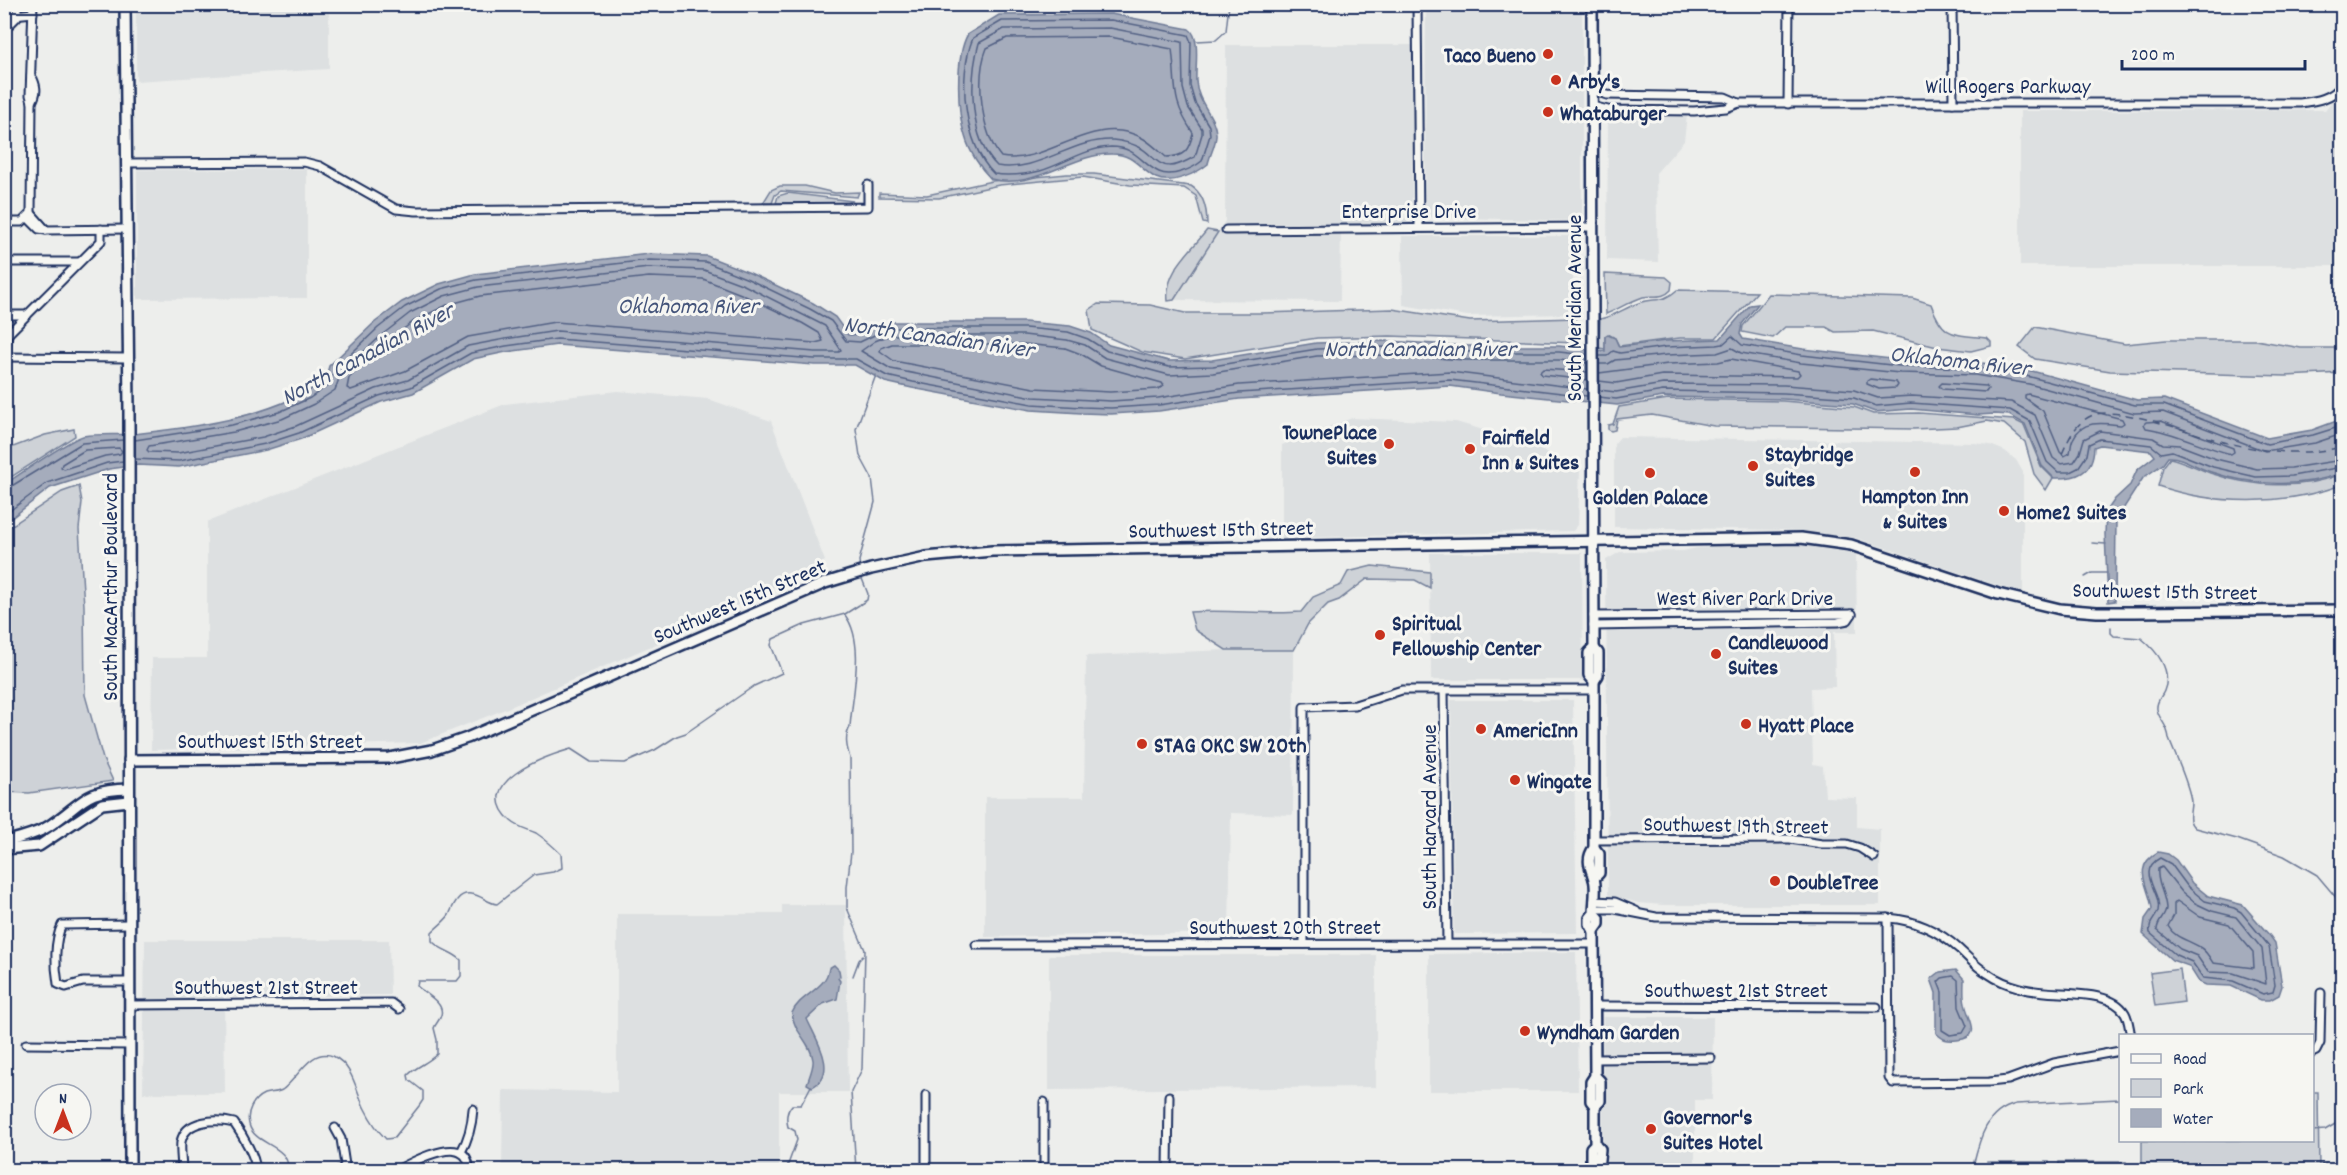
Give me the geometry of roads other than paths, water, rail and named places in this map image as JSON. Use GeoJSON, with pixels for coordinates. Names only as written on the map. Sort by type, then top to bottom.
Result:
{"type":"FeatureCollection","features":[{"type":"Feature","properties":{"kind":"main road","name":"South MacArthur Boulevard"},"geometry":{"type":"LineString","coordinates":[[125,4],[129,411],[130,1170]]}},
{"type":"Feature","properties":{"kind":"main road","name":"South Meridian Avenue"},"geometry":{"type":"LineString","coordinates":[[1592,4],[1593,648],[1589,653],[1589,675],[1594,685],[1594,844],[1590,854],[1590,873],[1594,878],[1594,908],[1590,918],[1594,931],[1595,1006],[1595,1076],[1590,1082],[1590,1101],[1595,1106],[1595,1144],[1591,1148],[1591,1168],[1593,1170]]}},
{"type":"Feature","properties":{"kind":"main road","name":"Southwest 15th Street"},"geometry":{"type":"LineString","coordinates":[[129,760],[390,759],[432,750],[467,738],[825,583],[927,557],[992,551],[1771,538],[1828,540],[1881,554],[2023,601],[2060,609],[2097,612],[2343,610]]}},
{"type":"Feature","properties":{"kind":"main road"},"geometry":{"type":"LineString","coordinates":[[4,843],[49,826],[71,808],[98,791],[129,789]]}},
{"type":"Feature","properties":{"kind":"main road"},"geometry":{"type":"LineString","coordinates":[[4,849],[39,846],[59,835],[102,804],[129,801]]}},
{"type":"Feature","properties":{"kind":"main road"},"geometry":{"type":"LineString","coordinates":[[71,808],[79,819]]}},
{"type":"Feature","properties":{"kind":"main road","name":"South Meridian Avenue"},"geometry":{"type":"LineString","coordinates":[[1595,1144],[1600,1149],[1598,1170]]}},
{"type":"Feature","properties":{"kind":"street"},"geometry":{"type":"LineString","coordinates":[[4,30],[17,17],[17,4]]}},
{"type":"Feature","properties":{"kind":"street"},"geometry":{"type":"LineString","coordinates":[[4,222],[22,222],[29,216],[32,102],[36,91],[32,78],[33,4]]}},
{"type":"Feature","properties":{"kind":"street"},"geometry":{"type":"LineString","coordinates":[[1417,4],[1419,227]]}},
{"type":"Feature","properties":{"kind":"street"},"geometry":{"type":"LineString","coordinates":[[1788,104],[1789,4]]}},
{"type":"Feature","properties":{"kind":"street"},"geometry":{"type":"LineString","coordinates":[[1952,4],[1953,103]]}},
{"type":"Feature","properties":{"kind":"street"},"geometry":{"type":"LineString","coordinates":[[2338,4],[2343,10]]}},
{"type":"Feature","properties":{"kind":"street"},"geometry":{"type":"LineString","coordinates":[[4,16],[33,13]]}},
{"type":"Feature","properties":{"kind":"street","name":"Will Rogers Parkway"},"geometry":{"type":"LineString","coordinates":[[1592,90],[1607,95],[1725,97],[1739,103],[1788,104],[2300,103],[2319,101],[2338,91],[2343,85]]}},
{"type":"Feature","properties":{"kind":"street"},"geometry":{"type":"LineString","coordinates":[[1660,95],[1660,110]]}},
{"type":"Feature","properties":{"kind":"street"},"geometry":{"type":"LineString","coordinates":[[1684,95],[1684,111]]}},
{"type":"Feature","properties":{"kind":"street","name":"Will Rogers Parkway"},"geometry":{"type":"LineString","coordinates":[[1592,106],[1608,110],[1684,111],[1726,108],[1739,103]]}},
{"type":"Feature","properties":{"kind":"street"},"geometry":{"type":"LineString","coordinates":[[126,164],[304,162],[320,166],[390,207],[416,211],[868,207],[868,185]]}},
{"type":"Feature","properties":{"kind":"street"},"geometry":{"type":"LineString","coordinates":[[29,216],[46,230],[127,229]]}},
{"type":"Feature","properties":{"kind":"street","name":"Enterprise Drive"},"geometry":{"type":"LineString","coordinates":[[1226,230],[1593,227]]}},
{"type":"Feature","properties":{"kind":"street"},"geometry":{"type":"LineString","coordinates":[[101,229],[101,240],[8,336],[5,357],[128,358]]}},
{"type":"Feature","properties":{"kind":"street"},"geometry":{"type":"LineString","coordinates":[[4,262],[79,262]]}},
{"type":"Feature","properties":{"kind":"street"},"geometry":{"type":"LineString","coordinates":[[4,315],[27,315]]}},
{"type":"Feature","properties":{"kind":"street","name":"West River Park Drive"},"geometry":{"type":"LineString","coordinates":[[1852,614],[1848,620],[1838,622],[1640,626],[1593,621],[1673,615],[1852,614]]}},
{"type":"Feature","properties":{"kind":"street"},"geometry":{"type":"LineString","coordinates":[[1673,615],[1673,625]]}},
{"type":"Feature","properties":{"kind":"street"},"geometry":{"type":"LineString","coordinates":[[1759,615],[1760,623]]}},
{"type":"Feature","properties":{"kind":"street"},"geometry":{"type":"LineString","coordinates":[[1640,616],[1640,626]]}},
{"type":"Feature","properties":{"kind":"street"},"geometry":{"type":"LineString","coordinates":[[1304,944],[1304,707],[1356,705],[1402,690],[1594,685]]}},
{"type":"Feature","properties":{"kind":"street","name":"South Harvard Avenue"},"geometry":{"type":"LineString","coordinates":[[1444,690],[1447,943]]}},
{"type":"Feature","properties":{"kind":"street","name":"Southwest 19th Street"},"geometry":{"type":"LineString","coordinates":[[1594,844],[1790,839],[1822,844],[1847,844],[1860,848],[1874,857]]}},
{"type":"Feature","properties":{"kind":"street"},"geometry":{"type":"LineString","coordinates":[[1594,908],[1615,909],[1643,915],[1888,918],[1923,926],[1950,942],[1987,974],[2021,988],[2038,993],[2088,995],[2111,1000],[2124,1011],[2131,1034]]}},
{"type":"Feature","properties":{"kind":"street"},"geometry":{"type":"LineString","coordinates":[[1888,918],[1889,1078],[1893,1083],[2008,1080],[2054,1063],[2119,1051]]}},
{"type":"Feature","properties":{"kind":"street"},"geometry":{"type":"LineString","coordinates":[[129,924],[62,925],[58,934],[58,984],[66,987],[83,982],[130,982]]}},
{"type":"Feature","properties":{"kind":"street","name":"Southwest 20th Street"},"geometry":{"type":"LineString","coordinates":[[976,945],[1594,944]]}},
{"type":"Feature","properties":{"kind":"street"},"geometry":{"type":"LineString","coordinates":[[2314,1052],[2320,1043],[2321,993]]}},
{"type":"Feature","properties":{"kind":"street","name":"Southwest 21st Street"},"geometry":{"type":"LineString","coordinates":[[130,1005],[391,1003],[399,1010]]}},
{"type":"Feature","properties":{"kind":"street","name":"Southwest 21st Street"},"geometry":{"type":"LineString","coordinates":[[1595,1006],[1877,1007]]}},
{"type":"Feature","properties":{"kind":"street"},"geometry":{"type":"LineString","coordinates":[[26,1044],[130,1045]]}},
{"type":"Feature","properties":{"kind":"street"},"geometry":{"type":"LineString","coordinates":[[1595,1059],[1711,1058]]}},
{"type":"Feature","properties":{"kind":"street"},"geometry":{"type":"LineString","coordinates":[[926,1095],[926,1170]]}},
{"type":"Feature","properties":{"kind":"street"},"geometry":{"type":"LineString","coordinates":[[1168,1170],[1169,1096]]}},
{"type":"Feature","properties":{"kind":"street"},"geometry":{"type":"LineString","coordinates":[[1044,1102],[1044,1170]]}},
{"type":"Feature","properties":{"kind":"street"},"geometry":{"type":"LineString","coordinates":[[461,1152],[470,1132],[473,1109]]}},
{"type":"Feature","properties":{"kind":"street"},"geometry":{"type":"LineString","coordinates":[[182,1170],[181,1140],[189,1128],[203,1122],[221,1120],[234,1123],[253,1156],[257,1166],[255,1170]]}},
{"type":"Feature","properties":{"kind":"street"},"geometry":{"type":"LineString","coordinates":[[335,1128],[340,1139],[345,1165],[341,1170]]}},
{"type":"Feature","properties":{"kind":"street"},"geometry":{"type":"LineString","coordinates":[[397,1170],[434,1154],[454,1150],[465,1156],[470,1170]]}},
{"type":"Feature","properties":{"kind":"water"},"geometry":{"type":"Polygon","coordinates":[[[1111,14],[1189,29],[1193,33],[1196,45],[1197,89],[1213,120],[1216,133],[1208,164],[1183,177],[1162,180],[1126,156],[1097,155],[1022,180],[991,179],[969,148],[962,126],[959,70],[968,34],[999,15],[1111,14]]]}},
{"type":"Feature","properties":{"kind":"water","name":"Oklahoma River"},"geometry":{"type":"Polygon","coordinates":[[[649,254],[707,256],[750,273],[813,303],[835,317],[848,335],[863,333],[888,322],[1025,322],[1070,326],[1091,333],[1109,345],[1169,361],[1212,360],[1316,343],[1388,341],[1467,346],[1559,346],[1605,351],[1605,336],[1608,335],[1615,338],[1619,347],[1666,341],[1720,339],[1750,305],[1758,304],[1742,324],[1740,334],[1743,339],[1803,349],[1900,360],[1976,362],[2032,371],[2137,400],[2164,399],[2267,438],[2312,430],[2342,419],[2342,473],[2327,478],[2294,483],[2260,482],[2227,477],[2179,458],[2168,457],[2163,464],[2143,478],[2116,520],[2115,601],[2108,602],[2106,512],[2115,499],[2130,485],[2137,470],[2155,456],[2151,451],[2100,445],[2094,447],[2091,463],[2082,473],[2070,477],[2054,478],[2042,466],[2025,424],[2009,415],[1978,415],[1911,409],[1875,412],[1853,404],[1783,399],[1663,397],[1617,405],[1450,386],[1239,399],[1159,411],[1081,413],[1031,410],[912,388],[885,382],[855,365],[815,365],[557,345],[473,359],[413,393],[381,402],[301,439],[266,450],[179,467],[138,465],[109,469],[50,488],[5,523],[5,484],[76,439],[83,436],[135,434],[214,423],[283,403],[325,381],[329,366],[374,323],[402,302],[439,284],[475,274],[649,254]]]}},
{"type":"Feature","properties":{"kind":"water"},"geometry":{"type":"Polygon","coordinates":[[[2158,852],[2168,854],[2176,860],[2192,883],[2208,896],[2243,905],[2270,936],[2275,943],[2282,986],[2279,995],[2270,1000],[2261,1000],[2231,986],[2206,985],[2199,982],[2189,966],[2172,960],[2143,934],[2145,919],[2152,909],[2143,871],[2150,858],[2158,852]]]}},
{"type":"Feature","properties":{"kind":"water"},"geometry":{"type":"Polygon","coordinates":[[[834,965],[839,970],[840,976],[837,999],[823,1004],[807,1019],[825,1064],[820,1081],[812,1087],[807,1084],[813,1066],[812,1054],[795,1026],[792,1013],[801,1001],[823,982],[829,968],[834,965]]]}},
{"type":"Feature","properties":{"kind":"water"},"geometry":{"type":"Polygon","coordinates":[[[1956,970],[1964,979],[1964,1000],[1972,1031],[1965,1038],[1948,1040],[1936,1033],[1936,993],[1931,979],[1940,972],[1956,970]]]}},
{"type":"Feature","properties":{"kind":"waterway"},"geometry":{"type":"LineString","coordinates":[[1197,41],[1216,40],[1226,31],[1229,4]]}},
{"type":"Feature","properties":{"kind":"waterway"},"geometry":{"type":"LineString","coordinates":[[860,568],[859,561],[875,502],[872,478],[860,456],[856,429],[876,375]]}},
{"type":"Feature","properties":{"kind":"waterway"},"geometry":{"type":"LineString","coordinates":[[2092,543],[2106,544]]}},
{"type":"Feature","properties":{"kind":"waterway"},"geometry":{"type":"LineString","coordinates":[[2085,577],[2092,573],[2107,573]]}},
{"type":"Feature","properties":{"kind":"waterway"},"geometry":{"type":"LineString","coordinates":[[288,1170],[287,1161],[283,1155],[252,1131],[249,1115],[251,1106],[257,1099],[264,1094],[282,1090],[304,1066],[317,1056],[325,1054],[333,1056],[346,1066],[365,1109],[377,1129],[386,1139],[394,1138],[423,1100],[423,1091],[409,1080],[408,1075],[437,1054],[434,1028],[440,1017],[440,1006],[417,986],[418,981],[457,981],[461,976],[461,960],[432,941],[432,932],[447,917],[459,897],[463,895],[475,895],[497,904],[534,875],[562,868],[561,854],[536,833],[511,821],[501,807],[499,795],[505,784],[529,765],[571,749],[591,762],[625,763],[686,733],[754,686],[782,673],[771,645],[773,639],[804,625],[845,614],[867,600],[868,594],[861,576]]}},
{"type":"Feature","properties":{"kind":"waterway"},"geometry":{"type":"LineString","coordinates":[[845,615],[855,640],[856,655],[855,685],[847,739],[850,758],[851,852],[847,908],[865,950],[862,1069],[851,1092],[856,1170]]}},
{"type":"Feature","properties":{"kind":"waterway"},"geometry":{"type":"LineString","coordinates":[[2111,627],[2111,633],[2114,636],[2141,638],[2152,648],[2165,668],[2166,683],[2157,709],[2167,729],[2188,788],[2192,825],[2195,828],[2237,839],[2284,856],[2317,875],[2339,901],[2342,988]]}},
{"type":"Feature","properties":{"kind":"waterway"},"geometry":{"type":"LineString","coordinates":[[853,976],[863,956]]}},
{"type":"Feature","properties":{"kind":"waterway"},"geometry":{"type":"LineString","coordinates":[[2342,1008],[2340,1033],[2342,1044]]}},
{"type":"Feature","properties":{"kind":"waterway"},"geometry":{"type":"LineString","coordinates":[[786,1170],[797,1140],[795,1131],[788,1127],[788,1113],[792,1105],[801,1105],[811,1086]]}},
{"type":"Feature","properties":{"kind":"waterway"},"geometry":{"type":"LineString","coordinates":[[1972,1170],[1985,1130],[1990,1121],[2005,1108],[2016,1104],[2119,1099]]}},
{"type":"Feature","properties":{"kind":"waterway"},"geometry":{"type":"LineString","coordinates":[[2314,1131],[2325,1130],[2342,1120]]}},
{"type":"Feature","properties":{"kind":"place","name":"Taco Bueno"},"geometry":{"type":"Point","coordinates":[1548,54]}},
{"type":"Feature","properties":{"kind":"place","name":"Arby's"},"geometry":{"type":"Point","coordinates":[1556,80]}},
{"type":"Feature","properties":{"kind":"place","name":"Whataburger"},"geometry":{"type":"Point","coordinates":[1548,112]}},
{"type":"Feature","properties":{"kind":"place","name":"TownePlace Suites"},"geometry":{"type":"Point","coordinates":[1389,444]}},
{"type":"Feature","properties":{"kind":"place","name":"Fairfield Inn & Suites"},"geometry":{"type":"Point","coordinates":[1470,449]}},
{"type":"Feature","properties":{"kind":"place","name":"Staybridge Suites"},"geometry":{"type":"Point","coordinates":[1753,466]}},
{"type":"Feature","properties":{"kind":"place","name":"Hampton Inn & Suites"},"geometry":{"type":"Point","coordinates":[1915,472]}},
{"type":"Feature","properties":{"kind":"place","name":"Golden Palace"},"geometry":{"type":"Point","coordinates":[1650,473]}},
{"type":"Feature","properties":{"kind":"place","name":"Home2 Suites"},"geometry":{"type":"Point","coordinates":[2004,511]}},
{"type":"Feature","properties":{"kind":"place","name":"Spiritual Fellowship Center"},"geometry":{"type":"Point","coordinates":[1380,635]}},
{"type":"Feature","properties":{"kind":"place","name":"Candlewood Suites"},"geometry":{"type":"Point","coordinates":[1716,654]}},
{"type":"Feature","properties":{"kind":"place","name":"Hyatt Place"},"geometry":{"type":"Point","coordinates":[1746,724]}},
{"type":"Feature","properties":{"kind":"place","name":"AmericInn"},"geometry":{"type":"Point","coordinates":[1481,729]}},
{"type":"Feature","properties":{"kind":"place","name":"STAG OKC SW 20th"},"geometry":{"type":"Point","coordinates":[1142,744]}},
{"type":"Feature","properties":{"kind":"place","name":"Wingate"},"geometry":{"type":"Point","coordinates":[1515,780]}},
{"type":"Feature","properties":{"kind":"place","name":"DoubleTree"},"geometry":{"type":"Point","coordinates":[1775,881]}},
{"type":"Feature","properties":{"kind":"place","name":"Wyndham Garden"},"geometry":{"type":"Point","coordinates":[1525,1031]}},
{"type":"Feature","properties":{"kind":"place","name":"Governor's Suites Hotel"},"geometry":{"type":"Point","coordinates":[1651,1129]}},
{"type":"Feature","properties":{"kind":"water label","name":"North Canadian River"},"geometry":{"type":"Point","coordinates":[939,336]}},
{"type":"Feature","properties":{"kind":"water label","name":"North Canadian River"},"geometry":{"type":"Point","coordinates":[1420,348]}},
{"type":"Feature","properties":{"kind":"water label","name":"North Canadian River"},"geometry":{"type":"Point","coordinates":[367,353]}}]}
